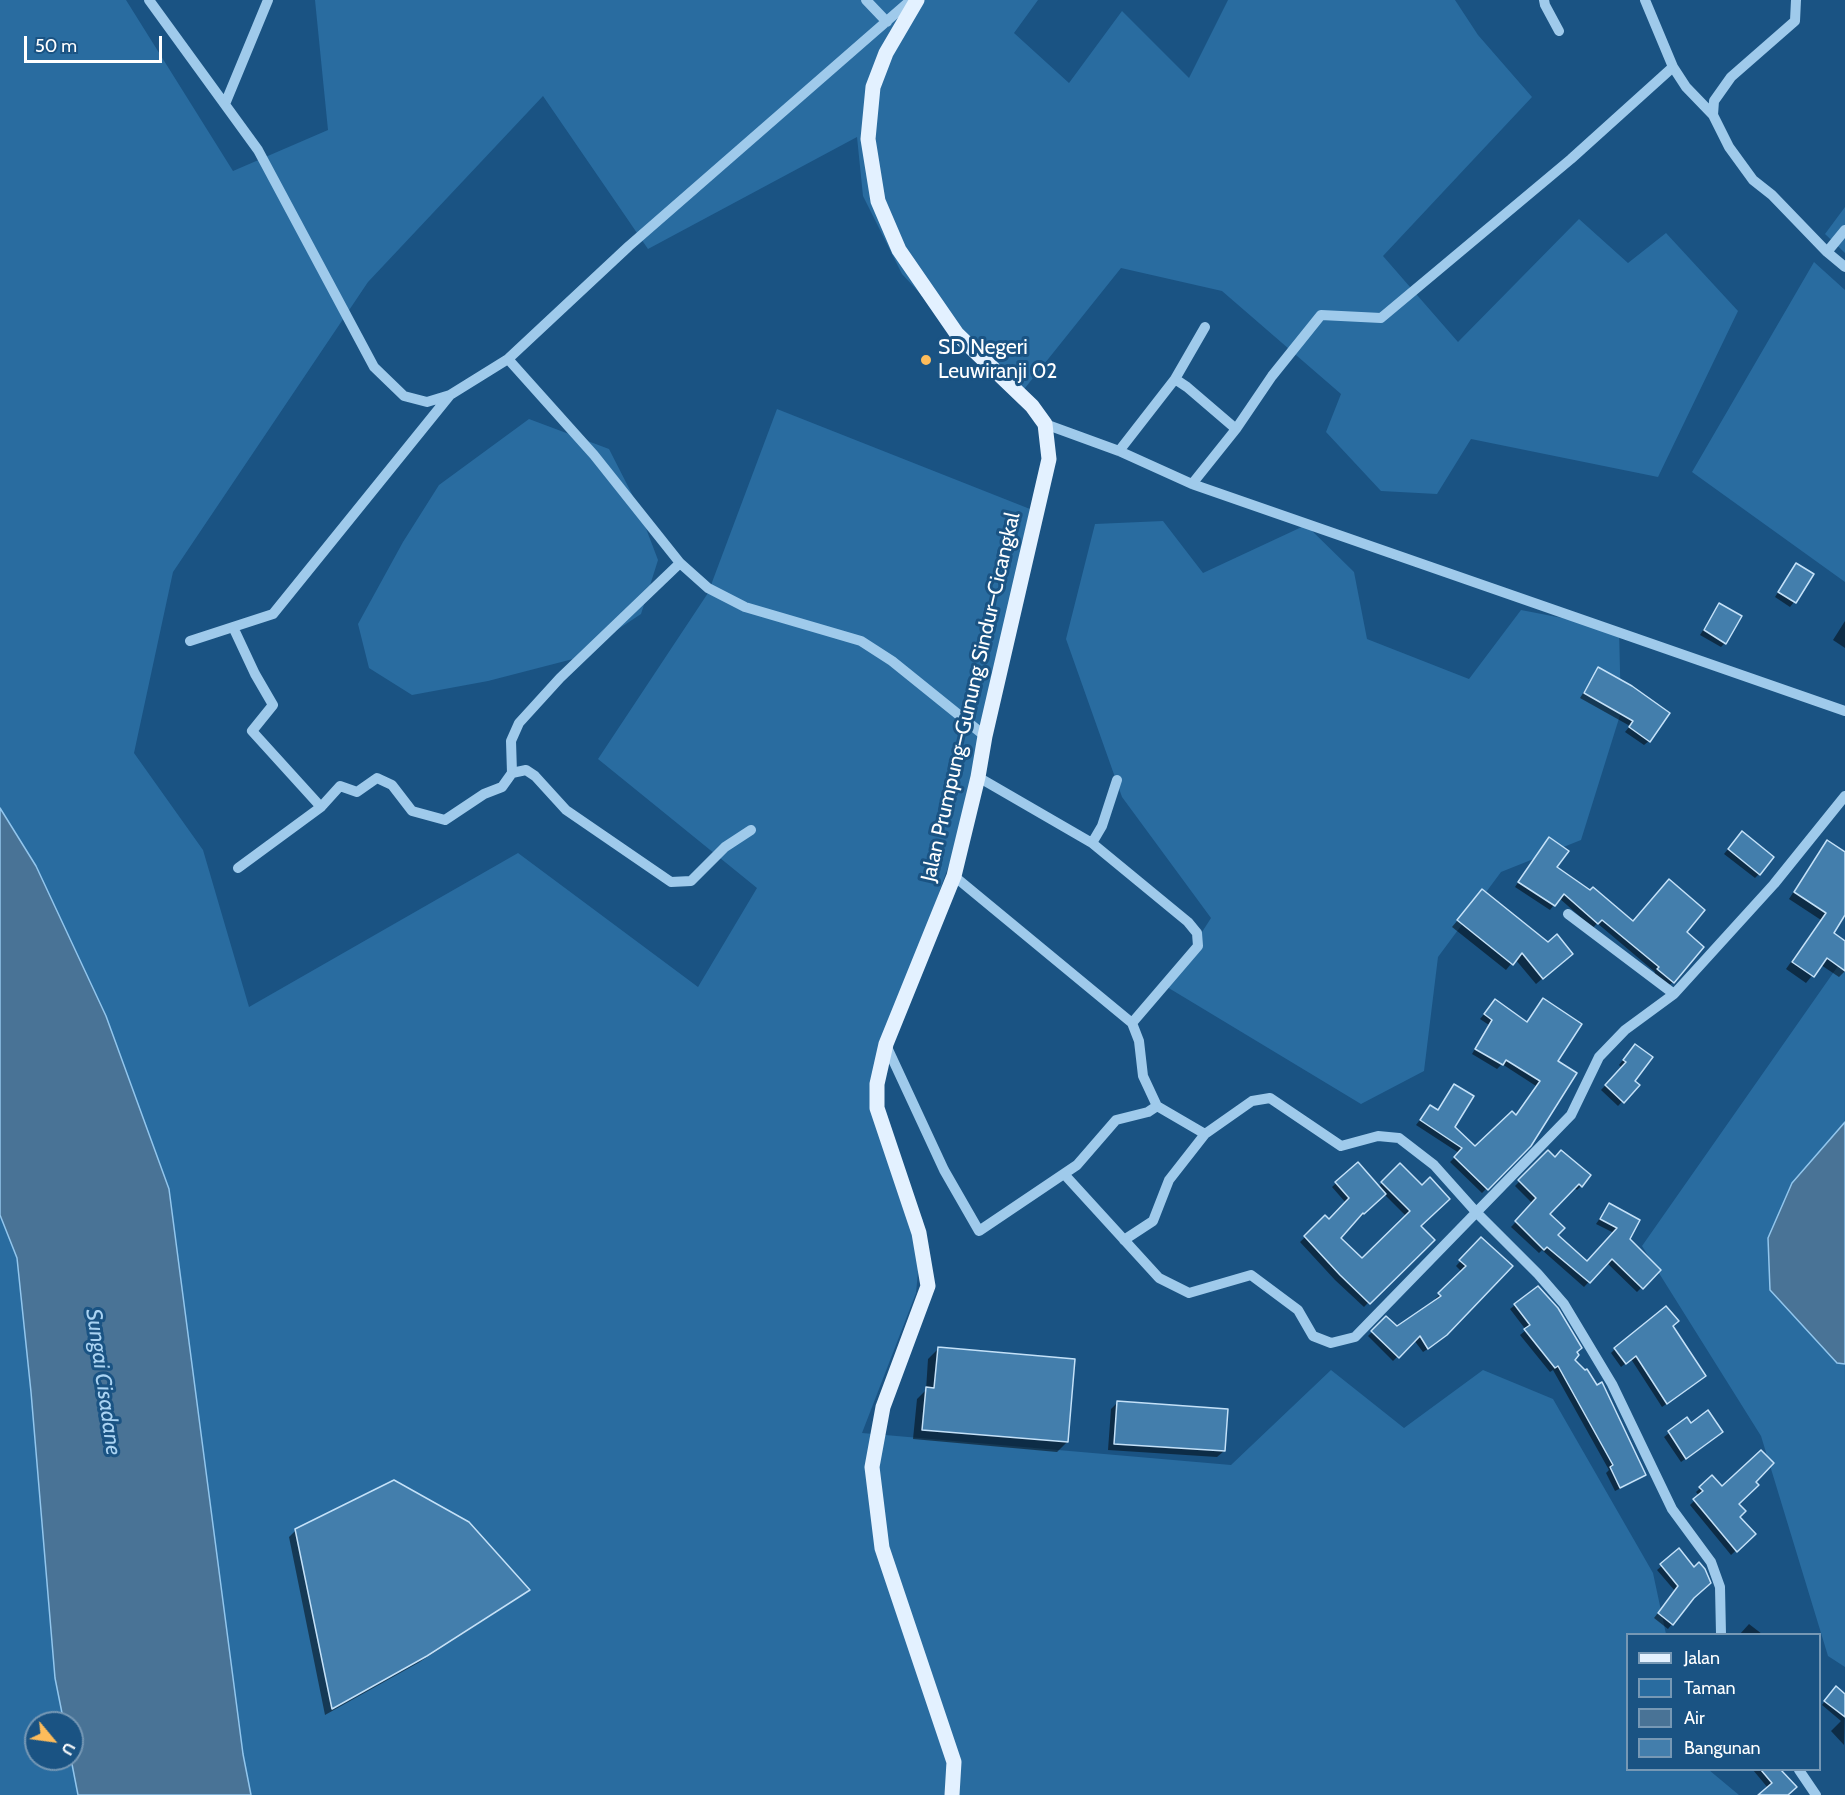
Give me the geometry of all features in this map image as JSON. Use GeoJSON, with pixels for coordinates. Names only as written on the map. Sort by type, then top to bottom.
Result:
{"type":"FeatureCollection","features":[{"type":"Feature","properties":{"kind":"main road"},"geometry":{"type":"LineString","coordinates":[[917,0],[886,53],[873,87],[868,139],[878,201],[899,250],[957,334],[1032,406],[1045,424]]}},
{"type":"Feature","properties":{"kind":"main road","name":"Jalan Prumpung–Gunung Sindur–Cicangkal"},"geometry":{"type":"LineString","coordinates":[[952,1795],[954,1762],[882,1548],[872,1467],[883,1407],[928,1286],[919,1233],[877,1108],[877,1084],[886,1044],[954,876],[1049,459],[1045,424]]}},
{"type":"Feature","properties":{"kind":"street"},"geometry":{"type":"LineString","coordinates":[[149,0],[258,150],[374,367],[404,396],[427,402],[450,395],[508,359],[629,246],[911,0]]}},
{"type":"Feature","properties":{"kind":"street"},"geometry":{"type":"LineString","coordinates":[[225,104],[268,0]]}},
{"type":"Feature","properties":{"kind":"street"},"geometry":{"type":"LineString","coordinates":[[866,0],[887,22]]}},
{"type":"Feature","properties":{"kind":"street"},"geometry":{"type":"LineString","coordinates":[[1544,0],[1559,31]]}},
{"type":"Feature","properties":{"kind":"street"},"geometry":{"type":"LineString","coordinates":[[1646,0],[1673,67],[1686,87],[1713,115],[1729,147],[1754,180],[1845,267]]}},
{"type":"Feature","properties":{"kind":"street"},"geometry":{"type":"LineString","coordinates":[[1713,115],[1714,101],[1731,77],[1795,21],[1796,0]]}},
{"type":"Feature","properties":{"kind":"street"},"geometry":{"type":"LineString","coordinates":[[1192,484],[1236,429],[1272,376],[1321,315],[1381,318],[1570,159],[1673,67]]}},
{"type":"Feature","properties":{"kind":"street"},"geometry":{"type":"LineString","coordinates":[[1827,252],[1845,230]]}},
{"type":"Feature","properties":{"kind":"street"},"geometry":{"type":"LineString","coordinates":[[1119,451],[1175,379],[1205,327]]}},
{"type":"Feature","properties":{"kind":"street"},"geometry":{"type":"LineString","coordinates":[[508,359],[594,454],[680,563],[708,588],[745,607],[861,641],[892,661],[985,736]]}},
{"type":"Feature","properties":{"kind":"street"},"geometry":{"type":"LineString","coordinates":[[1175,379],[1236,429]]}},
{"type":"Feature","properties":{"kind":"street"},"geometry":{"type":"LineString","coordinates":[[190,641],[273,614],[450,395]]}},
{"type":"Feature","properties":{"kind":"street"},"geometry":{"type":"LineString","coordinates":[[1045,424],[1119,451],[1192,484],[1845,711]]}},
{"type":"Feature","properties":{"kind":"street"},"geometry":{"type":"LineString","coordinates":[[238,868],[321,807],[340,786],[357,792],[378,778],[392,785],[412,811],[445,820],[484,794],[502,787],[512,773],[511,741],[519,723],[560,678],[680,563]]}},
{"type":"Feature","properties":{"kind":"street"},"geometry":{"type":"LineString","coordinates":[[233,627],[255,674],[273,705],[252,731],[321,807]]}},
{"type":"Feature","properties":{"kind":"street"},"geometry":{"type":"LineString","coordinates":[[512,773],[526,770],[535,776],[566,810],[671,882],[691,881],[725,847],[751,830]]}},
{"type":"Feature","properties":{"kind":"street"},"geometry":{"type":"LineString","coordinates":[[978,777],[1092,843],[1188,922],[1197,933],[1198,946],[1132,1023]]}},
{"type":"Feature","properties":{"kind":"street"},"geometry":{"type":"LineString","coordinates":[[1092,843],[1102,826],[1117,780]]}},
{"type":"Feature","properties":{"kind":"street"},"geometry":{"type":"LineString","coordinates":[[1064,1174],[1159,1278],[1189,1293],[1251,1275],[1298,1310],[1313,1336],[1331,1344],[1355,1336],[1571,1115],[1599,1057],[1625,1030],[1674,994],[1774,884],[1845,796]]}},
{"type":"Feature","properties":{"kind":"street"},"geometry":{"type":"LineString","coordinates":[[954,876],[1132,1023],[1139,1041],[1143,1076],[1157,1106],[1205,1134]]}},
{"type":"Feature","properties":{"kind":"street"},"geometry":{"type":"LineString","coordinates":[[1568,914],[1674,994]]}},
{"type":"Feature","properties":{"kind":"street"},"geometry":{"type":"LineString","coordinates":[[886,1044],[944,1170],[979,1231],[1077,1165],[1116,1120],[1148,1112],[1157,1106]]}},
{"type":"Feature","properties":{"kind":"street"},"geometry":{"type":"LineString","coordinates":[[1124,1240],[1153,1221],[1169,1180],[1205,1134],[1252,1101],[1270,1098],[1341,1146],[1378,1136],[1399,1138],[1434,1165],[1564,1304],[1612,1384],[1672,1509],[1711,1562],[1720,1587],[1721,1633]]}},
{"type":"Feature","properties":{"kind":"street"},"geometry":{"type":"LineString","coordinates":[[1800,1771],[1816,1795]]}},
{"type":"Feature","properties":{"kind":"green space"},"geometry":{"type":"Polygon","coordinates":[[[0,0],[126,0],[233,171],[328,130],[315,0],[1038,0],[1014,33],[1069,83],[1122,11],[1189,78],[1228,0],[1455,0],[1478,35],[1532,97],[1383,256],[1458,342],[1579,219],[1628,263],[1666,233],[1738,311],[1658,477],[1471,439],[1437,494],[1381,491],[1326,432],[1341,394],[1222,291],[1121,268],[1017,398],[902,274],[863,196],[857,137],[648,249],[543,96],[368,282],[173,572],[134,753],[203,850],[249,1007],[518,853],[698,987],[757,888],[598,759],[708,593],[777,409],[1030,509],[957,842],[874,1076],[882,1143],[923,1220],[916,1293],[862,1433],[1231,1465],[1331,1370],[1404,1428],[1483,1370],[1553,1399],[1653,1573],[1666,1633],[1626,1633],[1626,1771],[1710,1771],[1739,1795],[251,1795],[243,1754],[169,1189],[106,1016],[36,866],[0,808],[0,0]]]}},
{"type":"Feature","properties":{"kind":"green space"},"geometry":{"type":"Polygon","coordinates":[[[1845,207],[1845,253],[1825,234],[1845,207]]]}},
{"type":"Feature","properties":{"kind":"green space"},"geometry":{"type":"Polygon","coordinates":[[[1814,262],[1845,290],[1845,582],[1692,472],[1814,262]]]}},
{"type":"Feature","properties":{"kind":"green space"},"geometry":{"type":"Polygon","coordinates":[[[529,419],[609,449],[636,502],[658,560],[641,614],[573,659],[488,681],[412,695],[369,668],[358,624],[403,542],[439,485],[529,419]]]}},
{"type":"Feature","properties":{"kind":"green space"},"geometry":{"type":"Polygon","coordinates":[[[1163,521],[1203,573],[1306,525],[1354,572],[1367,639],[1469,679],[1521,610],[1619,629],[1621,712],[1581,840],[1501,872],[1438,957],[1424,1071],[1361,1104],[1167,987],[1211,918],[1122,797],[1066,639],[1095,524],[1163,521]]]}},
{"type":"Feature","properties":{"kind":"green space"},"geometry":{"type":"Polygon","coordinates":[[[1845,956],[1845,1667],[1828,1656],[1761,1436],[1642,1246],[1845,956]]]}},
{"type":"Feature","properties":{"kind":"green space"},"geometry":{"type":"Polygon","coordinates":[[[0,1215],[17,1258],[31,1392],[55,1678],[62,1711],[24,1711],[24,1771],[73,1771],[78,1795],[0,1795],[0,1215]]]}},
{"type":"Feature","properties":{"kind":"water","name":"Sungai Cisadane"},"geometry":{"type":"Polygon","coordinates":[[[0,808],[36,866],[106,1016],[169,1189],[243,1754],[251,1795],[78,1795],[73,1771],[84,1771],[84,1711],[62,1711],[55,1678],[31,1392],[17,1258],[0,1215],[0,808]]]}},
{"type":"Feature","properties":{"kind":"water"},"geometry":{"type":"Polygon","coordinates":[[[1845,1122],[1845,1364],[1837,1363],[1770,1290],[1768,1238],[1792,1183],[1845,1122]]]}},
{"type":"Feature","properties":{"kind":"building"},"geometry":{"type":"Polygon","coordinates":[[[1796,563],[1814,574],[1796,603],[1778,592],[1796,563]]]}},
{"type":"Feature","properties":{"kind":"building"},"geometry":{"type":"Polygon","coordinates":[[[1719,603],[1742,616],[1726,644],[1704,630],[1719,603]]]}},
{"type":"Feature","properties":{"kind":"building"},"geometry":{"type":"Polygon","coordinates":[[[1598,667],[1632,686],[1670,713],[1650,742],[1629,727],[1633,721],[1584,693],[1598,667]]]}},
{"type":"Feature","properties":{"kind":"building"},"geometry":{"type":"Polygon","coordinates":[[[1742,831],[1774,857],[1760,875],[1728,849],[1742,831]]]}},
{"type":"Feature","properties":{"kind":"building"},"geometry":{"type":"Polygon","coordinates":[[[1549,837],[1569,851],[1557,867],[1590,890],[1593,887],[1633,921],[1669,879],[1705,910],[1687,932],[1704,947],[1674,983],[1657,969],[1659,967],[1602,920],[1598,924],[1564,894],[1555,906],[1518,882],[1549,837]]]}},
{"type":"Feature","properties":{"kind":"building"},"geometry":{"type":"Polygon","coordinates":[[[1827,840],[1845,852],[1845,915],[1834,933],[1845,941],[1845,971],[1827,958],[1814,977],[1792,962],[1826,913],[1794,892],[1827,840]]]}},
{"type":"Feature","properties":{"kind":"building"},"geometry":{"type":"Polygon","coordinates":[[[1482,889],[1548,942],[1557,934],[1573,954],[1543,979],[1522,953],[1513,965],[1457,920],[1482,889]]]}},
{"type":"Feature","properties":{"kind":"building"},"geometry":{"type":"Polygon","coordinates":[[[1543,998],[1582,1024],[1558,1061],[1577,1073],[1531,1146],[1488,1190],[1454,1157],[1462,1148],[1420,1120],[1430,1105],[1438,1110],[1454,1084],[1474,1096],[1455,1127],[1475,1146],[1512,1111],[1516,1115],[1540,1081],[1506,1060],[1503,1065],[1475,1049],[1492,1020],[1484,1014],[1495,999],[1527,1022],[1543,998]]]}},
{"type":"Feature","properties":{"kind":"building"},"geometry":{"type":"Polygon","coordinates":[[[1635,1044],[1653,1057],[1635,1081],[1640,1085],[1624,1103],[1605,1085],[1626,1062],[1623,1060],[1635,1044]]]}},
{"type":"Feature","properties":{"kind":"building"},"geometry":{"type":"Polygon","coordinates":[[[1548,1150],[1555,1157],[1561,1150],[1591,1175],[1582,1187],[1579,1184],[1550,1214],[1565,1228],[1558,1235],[1587,1261],[1617,1228],[1600,1219],[1609,1203],[1640,1220],[1630,1239],[1661,1270],[1643,1289],[1612,1259],[1590,1283],[1547,1247],[1544,1250],[1515,1221],[1536,1198],[1518,1180],[1548,1150]]]}},
{"type":"Feature","properties":{"kind":"building"},"geometry":{"type":"Polygon","coordinates":[[[1358,1162],[1386,1194],[1363,1213],[1341,1238],[1362,1258],[1410,1211],[1381,1182],[1400,1163],[1422,1185],[1430,1177],[1450,1199],[1421,1226],[1435,1240],[1370,1304],[1304,1236],[1325,1215],[1329,1219],[1349,1198],[1335,1182],[1358,1162]]]}},
{"type":"Feature","properties":{"kind":"building"},"geometry":{"type":"Polygon","coordinates":[[[1481,1237],[1513,1266],[1447,1335],[1428,1349],[1420,1336],[1399,1358],[1371,1331],[1386,1316],[1397,1326],[1441,1296],[1438,1293],[1466,1266],[1459,1260],[1481,1237]]]}},
{"type":"Feature","properties":{"kind":"building"},"geometry":{"type":"Polygon","coordinates":[[[1538,1286],[1558,1308],[1582,1348],[1577,1352],[1579,1355],[1575,1360],[1585,1370],[1587,1369],[1597,1385],[1602,1382],[1646,1475],[1620,1488],[1610,1467],[1613,1465],[1558,1366],[1555,1368],[1524,1329],[1530,1325],[1514,1304],[1538,1286]]]}},
{"type":"Feature","properties":{"kind":"building"},"geometry":{"type":"Polygon","coordinates":[[[1666,1306],[1679,1321],[1673,1326],[1706,1376],[1667,1404],[1636,1356],[1626,1364],[1614,1348],[1666,1306]]]}},
{"type":"Feature","properties":{"kind":"building"},"geometry":{"type":"Polygon","coordinates":[[[938,1347],[1075,1359],[1068,1442],[922,1430],[926,1387],[934,1388],[938,1347]]]}},
{"type":"Feature","properties":{"kind":"building"},"geometry":{"type":"Polygon","coordinates":[[[1117,1401],[1228,1409],[1225,1451],[1114,1444],[1117,1401]]]}},
{"type":"Feature","properties":{"kind":"building"},"geometry":{"type":"Polygon","coordinates":[[[1708,1410],[1723,1432],[1686,1459],[1668,1431],[1687,1417],[1691,1423],[1708,1410]]]}},
{"type":"Feature","properties":{"kind":"building"},"geometry":{"type":"Polygon","coordinates":[[[1761,1450],[1774,1463],[1756,1482],[1759,1485],[1739,1504],[1746,1511],[1740,1517],[1756,1534],[1737,1552],[1693,1499],[1703,1491],[1699,1487],[1712,1475],[1722,1486],[1761,1450]]]}},
{"type":"Feature","properties":{"kind":"building"},"geometry":{"type":"Polygon","coordinates":[[[394,1480],[469,1522],[530,1590],[427,1656],[332,1709],[295,1529],[394,1480]]]}},
{"type":"Feature","properties":{"kind":"building"},"geometry":{"type":"Polygon","coordinates":[[[1679,1548],[1694,1567],[1699,1562],[1711,1583],[1694,1598],[1673,1625],[1658,1613],[1678,1586],[1660,1564],[1679,1548]]]}},
{"type":"Feature","properties":{"kind":"building"},"geometry":{"type":"Polygon","coordinates":[[[1836,1686],[1845,1694],[1845,1717],[1824,1701],[1836,1686]]]}},
{"type":"Feature","properties":{"kind":"building"},"geometry":{"type":"Polygon","coordinates":[[[1762,1771],[1782,1771],[1797,1787],[1788,1795],[1758,1795],[1772,1783],[1762,1771]]]}},
{"type":"Feature","properties":{"kind":"place","name":"SD Negeri Leuwiranji 02"},"geometry":{"type":"Point","coordinates":[926,360]}}]}
